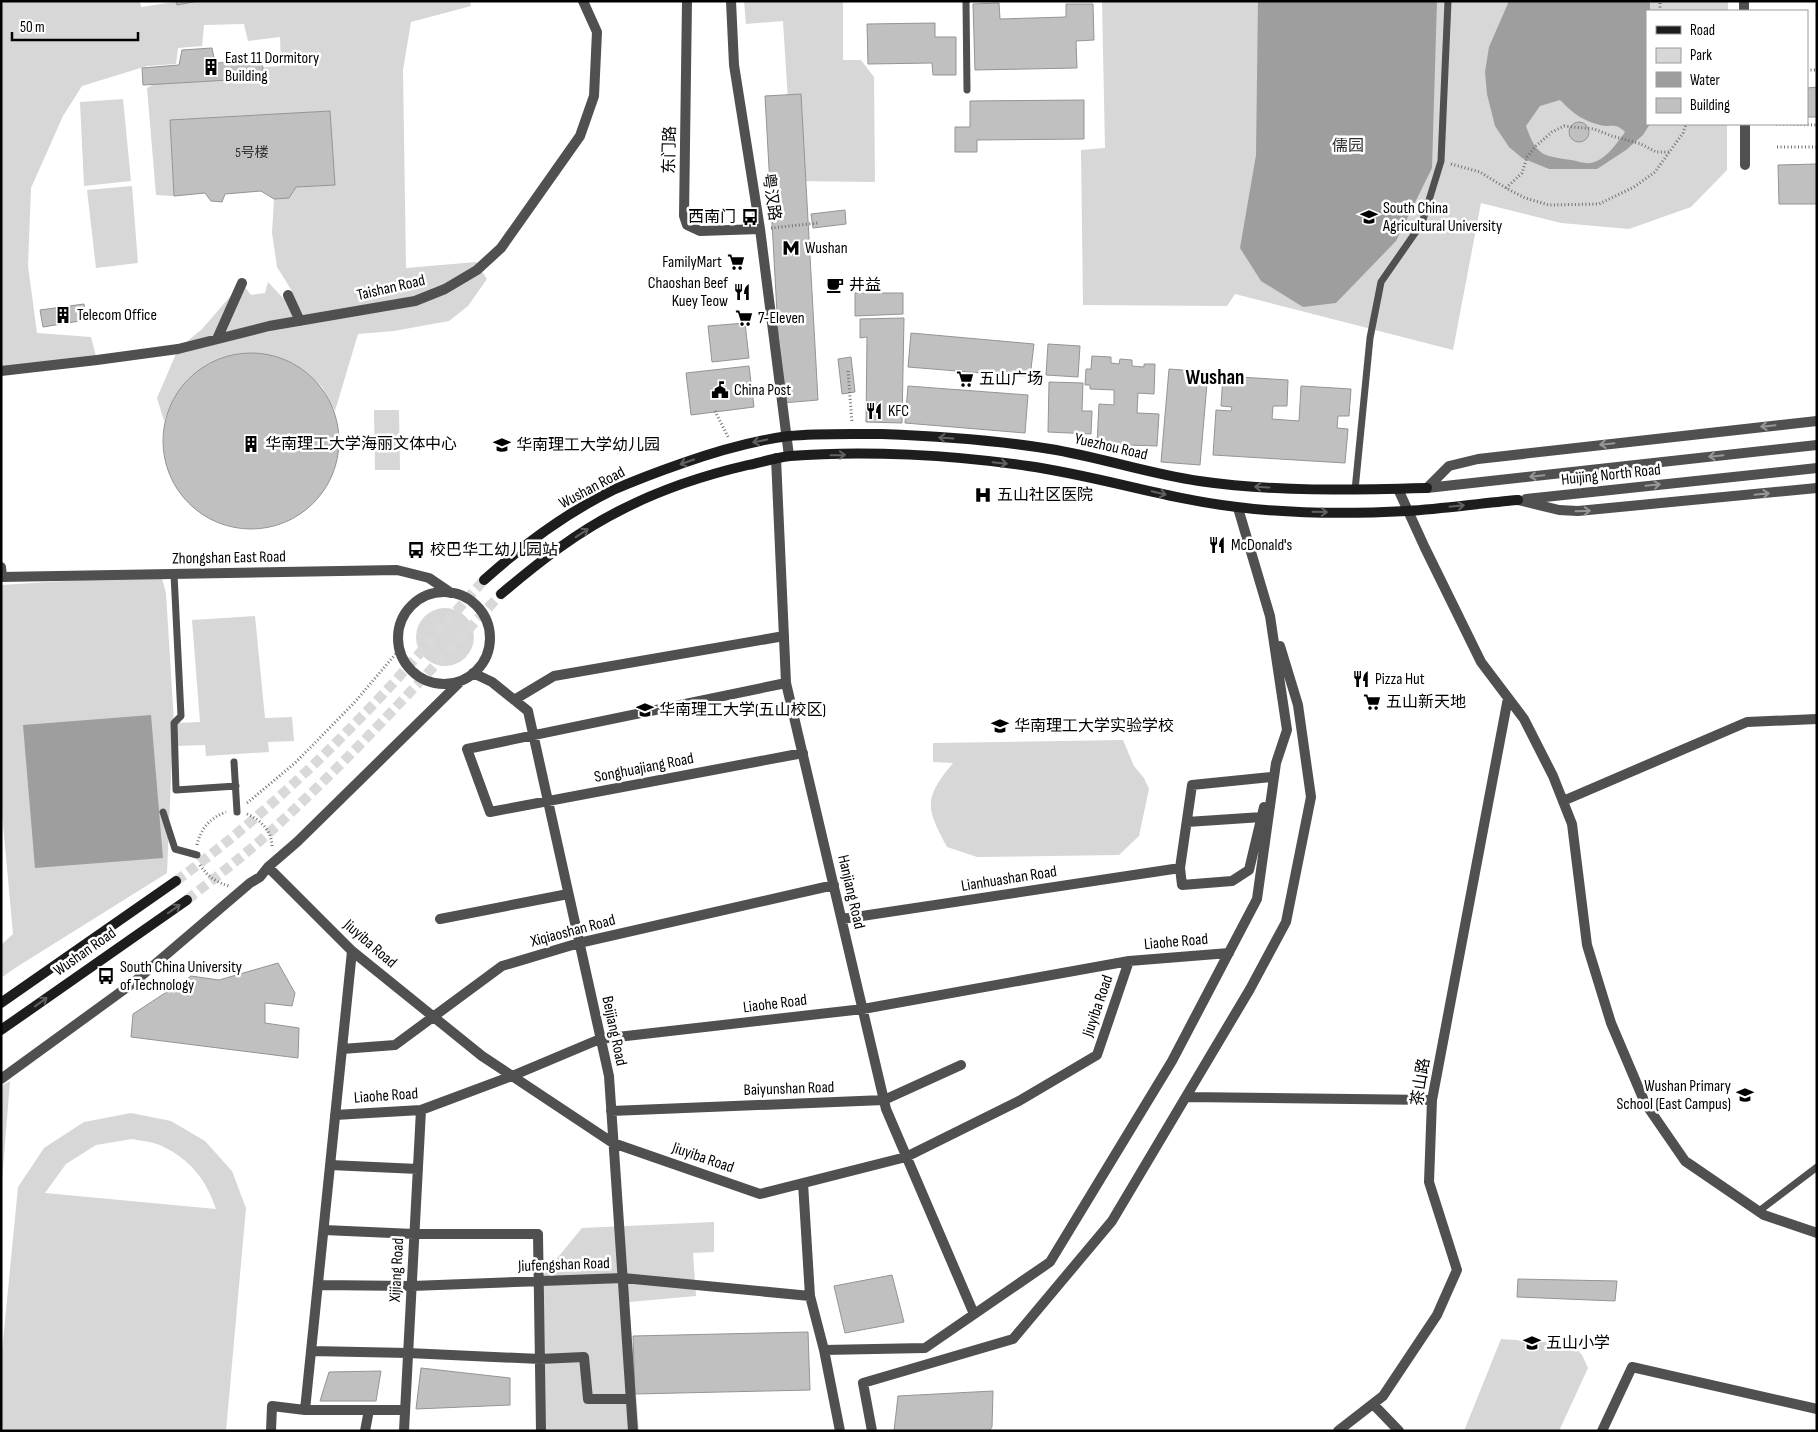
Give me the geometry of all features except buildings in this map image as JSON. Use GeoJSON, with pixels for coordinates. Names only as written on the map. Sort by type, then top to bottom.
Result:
{"type":"FeatureCollection","features":[{"type":"Feature","properties":{"kind":"main road","name":"Yuezhou Road"},"geometry":{"type":"LineString","coordinates":[[788,436],[814,434],[928,436],[1033,446],[1084,455],[1196,481],[1229,485],[1355,490],[1427,488]]}},
{"type":"Feature","properties":{"kind":"main road","name":"Wushan Road"},"geometry":{"type":"LineString","coordinates":[[484,580],[512,555],[542,533],[580,508],[614,490],[668,468],[733,448],[788,436]]}},
{"type":"Feature","properties":{"kind":"main road","name":"Yuezhou Road"},"geometry":{"type":"LineString","coordinates":[[776,458],[878,454],[933,457],[1029,466],[1094,478],[1177,498],[1238,508],[1325,512],[1409,511]]}},
{"type":"Feature","properties":{"kind":"main road","name":"Wushan Road"},"geometry":{"type":"LineString","coordinates":[[501,594],[550,554],[622,509],[694,480],[776,458]]}},
{"type":"Feature","properties":{"kind":"main road","name":"Huijing North Road"},"geometry":{"type":"LineString","coordinates":[[1409,511],[1518,500]]}},
{"type":"Feature","properties":{"kind":"main road","name":"Wushan Road"},"geometry":{"type":"LineString","coordinates":[[1,1003],[176,881]]}},
{"type":"Feature","properties":{"kind":"main road","name":"Wushan Road"},"geometry":{"type":"LineString","coordinates":[[1,1030],[187,900]]}},
{"type":"Feature","properties":{"kind":"street","name":"Taishan Road"},"geometry":{"type":"LineString","coordinates":[[1,371],[178,349],[269,326],[415,301],[445,289],[478,270],[501,248],[580,136],[594,96],[596,32],[583,1]]}},
{"type":"Feature","properties":{"kind":"street","name":"东门路"},"geometry":{"type":"LineString","coordinates":[[687,1],[684,216],[688,225],[700,231],[760,229]]}},
{"type":"Feature","properties":{"kind":"street","name":"粤汉路"},"geometry":{"type":"LineString","coordinates":[[731,1],[734,65],[760,229],[788,436],[789,456]]}},
{"type":"Feature","properties":{"kind":"street"},"geometry":{"type":"LineString","coordinates":[[1745,125],[1745,165]]}},
{"type":"Feature","properties":{"kind":"street"},"geometry":{"type":"LineString","coordinates":[[218,339],[242,283]]}},
{"type":"Feature","properties":{"kind":"street"},"geometry":{"type":"LineString","coordinates":[[288,295],[300,321]]}},
{"type":"Feature","properties":{"kind":"street"},"geometry":{"type":"LineString","coordinates":[[1427,488],[1449,466],[1478,459],[1817,421]]}},
{"type":"Feature","properties":{"kind":"street","name":"Huijing North Road"},"geometry":{"type":"LineString","coordinates":[[1427,488],[1817,445]]}},
{"type":"Feature","properties":{"kind":"street","name":"Hanjiang Road"},"geometry":{"type":"LineString","coordinates":[[776,458],[786,683],[886,1109],[974,1314]]}},
{"type":"Feature","properties":{"kind":"street","name":"Huijing North Road"},"geometry":{"type":"LineString","coordinates":[[1518,500],[1817,468]]}},
{"type":"Feature","properties":{"kind":"street"},"geometry":{"type":"LineString","coordinates":[[1518,500],[1559,510],[1578,512],[1817,488]]}},
{"type":"Feature","properties":{"kind":"street"},"geometry":{"type":"LineString","coordinates":[[1398,489],[1481,662],[1524,719],[1553,776],[1572,824],[1587,945],[1611,1023],[1646,1103],[1685,1161],[1759,1212],[1817,1233]]}},
{"type":"Feature","properties":{"kind":"street"},"geometry":{"type":"LineString","coordinates":[[872,1431],[863,1383],[1013,1339],[1112,1221],[1250,989],[1286,922],[1310,797],[1298,705],[1238,508]]}},
{"type":"Feature","properties":{"kind":"street"},"geometry":{"type":"LineString","coordinates":[[1,567],[2,577]]}},
{"type":"Feature","properties":{"kind":"street","name":"Zhongshan East Road"},"geometry":{"type":"LineString","coordinates":[[2,577],[397,570],[429,578],[452,593]]}},
{"type":"Feature","properties":{"kind":"street"},"geometry":{"type":"LineString","coordinates":[[1,1078],[133,983],[250,883],[260,877],[268,867],[297,842],[461,681],[473,673],[483,662],[489,648],[490,634],[486,619],[478,607],[466,598],[452,593],[436,593],[422,598],[410,606],[402,619],[398,634],[399,650],[411,670],[416,675],[430,682],[446,684],[461,681]]}},
{"type":"Feature","properties":{"kind":"street"},"geometry":{"type":"LineString","coordinates":[[1270,616],[1287,730],[1271,777],[1250,870],[1232,881],[1182,885],[1180,868],[1192,785],[1271,777]]}},
{"type":"Feature","properties":{"kind":"street"},"geometry":{"type":"LineString","coordinates":[[514,700],[554,676],[784,636]]}},
{"type":"Feature","properties":{"kind":"street","name":"Beijiang Road"},"geometry":{"type":"LineString","coordinates":[[473,673],[492,682],[528,711],[609,1076],[633,1431]]}},
{"type":"Feature","properties":{"kind":"street"},"geometry":{"type":"LineString","coordinates":[[533,735],[786,683]]}},
{"type":"Feature","properties":{"kind":"street","name":"茶山路"},"geometry":{"type":"LineString","coordinates":[[1338,1431],[1383,1396],[1437,1315],[1457,1270],[1429,1182],[1432,1100],[1508,698]]}},
{"type":"Feature","properties":{"kind":"street"},"geometry":{"type":"LineString","coordinates":[[1563,801],[1747,722],[1817,719]]}},
{"type":"Feature","properties":{"kind":"street","name":"Songhuajiang Road"},"geometry":{"type":"LineString","coordinates":[[533,735],[467,749],[490,812],[803,753]]}},
{"type":"Feature","properties":{"kind":"street"},"geometry":{"type":"LineString","coordinates":[[824,1350],[924,1348],[1050,1262],[1172,1061],[1257,899],[1276,763]]}},
{"type":"Feature","properties":{"kind":"street"},"geometry":{"type":"LineString","coordinates":[[1187,822],[1262,818]]}},
{"type":"Feature","properties":{"kind":"street","name":"Jiuyiba Road"},"geometry":{"type":"LineString","coordinates":[[268,867],[352,951],[482,1056],[512,1076],[613,1143],[760,1194],[906,1157],[1019,1101],[1097,1055],[1129,961]]}},
{"type":"Feature","properties":{"kind":"street","name":"Lianhuashan Road"},"geometry":{"type":"LineString","coordinates":[[842,919],[1180,868]]}},
{"type":"Feature","properties":{"kind":"street","name":"Xiqiaoshan Road"},"geometry":{"type":"LineString","coordinates":[[342,1049],[395,1045],[502,966],[579,943],[834,885]]}},
{"type":"Feature","properties":{"kind":"street"},"geometry":{"type":"LineString","coordinates":[[440,919],[568,894]]}},
{"type":"Feature","properties":{"kind":"street"},"geometry":{"type":"LineString","coordinates":[[305,1410],[352,951]]}},
{"type":"Feature","properties":{"kind":"street","name":"Liaohe Road"},"geometry":{"type":"LineString","coordinates":[[335,1115],[421,1110],[512,1076],[600,1039],[863,1009],[1129,961],[1229,953]]}},
{"type":"Feature","properties":{"kind":"street","name":"Baiyunshan Road"},"geometry":{"type":"LineString","coordinates":[[611,1111],[884,1100],[961,1065]]}},
{"type":"Feature","properties":{"kind":"street"},"geometry":{"type":"LineString","coordinates":[[1186,1097],[1432,1100]]}},
{"type":"Feature","properties":{"kind":"street","name":"Xijiang Road"},"geometry":{"type":"LineString","coordinates":[[404,1431],[421,1110]]}},
{"type":"Feature","properties":{"kind":"street"},"geometry":{"type":"LineString","coordinates":[[330,1165],[418,1169]]}},
{"type":"Feature","properties":{"kind":"street"},"geometry":{"type":"LineString","coordinates":[[803,1183],[810,1296],[824,1350],[840,1431]]}},
{"type":"Feature","properties":{"kind":"street"},"geometry":{"type":"LineString","coordinates":[[324,1230],[414,1234],[538,1234],[541,1431]]}},
{"type":"Feature","properties":{"kind":"street","name":"Jiufengshan Road"},"geometry":{"type":"LineString","coordinates":[[318,1285],[412,1286],[622,1278],[810,1296]]}},
{"type":"Feature","properties":{"kind":"street"},"geometry":{"type":"LineString","coordinates":[[311,1351],[540,1359],[584,1358],[588,1399],[631,1399]]}},
{"type":"Feature","properties":{"kind":"street"},"geometry":{"type":"LineString","coordinates":[[1602,1431],[1632,1367],[1817,1409]]}},
{"type":"Feature","properties":{"kind":"street"},"geometry":{"type":"LineString","coordinates":[[1373,1404],[1399,1431]]}},
{"type":"Feature","properties":{"kind":"street"},"geometry":{"type":"LineString","coordinates":[[271,1431],[272,1406],[305,1410],[405,1410]]}},
{"type":"Feature","properties":{"kind":"street"},"geometry":{"type":"LineString","coordinates":[[365,1431],[369,1410]]}},
{"type":"Feature","properties":{"kind":"lane"},"geometry":{"type":"LineString","coordinates":[[966,1],[966,90]]}},
{"type":"Feature","properties":{"kind":"lane"},"geometry":{"type":"LineString","coordinates":[[1355,490],[1370,338],[1381,282],[1422,222],[1441,162],[1448,1]]}},
{"type":"Feature","properties":{"kind":"lane"},"geometry":{"type":"LineString","coordinates":[[174,574],[181,716],[174,723],[176,790],[236,786]]}},
{"type":"Feature","properties":{"kind":"lane"},"geometry":{"type":"LineString","coordinates":[[234,762],[237,812]]}},
{"type":"Feature","properties":{"kind":"lane"},"geometry":{"type":"LineString","coordinates":[[163,812],[175,849],[197,854]]}},
{"type":"Feature","properties":{"kind":"lane"},"geometry":{"type":"LineString","coordinates":[[1759,1212],[1817,1166]]}},
{"type":"Feature","properties":{"kind":"path"},"geometry":{"type":"LineString","coordinates":[[1441,162],[1480,172],[1525,198],[1549,205],[1599,204],[1634,187],[1655,172],[1683,133],[1686,125]]}},
{"type":"Feature","properties":{"kind":"path"},"geometry":{"type":"LineString","coordinates":[[1506,188],[1522,173],[1528,157],[1536,146],[1552,132],[1564,126],[1594,129],[1641,144],[1656,152],[1669,152]]}},
{"type":"Feature","properties":{"kind":"path"},"geometry":{"type":"LineString","coordinates":[[1777,147],[1817,147]]}},
{"type":"Feature","properties":{"kind":"path"},"geometry":{"type":"LineString","coordinates":[[760,229],[818,223]]}},
{"type":"Feature","properties":{"kind":"path"},"geometry":{"type":"LineString","coordinates":[[848,371],[853,434]]}},
{"type":"Feature","properties":{"kind":"path"},"geometry":{"type":"LineString","coordinates":[[715,411],[733,448]]}},
{"type":"Feature","properties":{"kind":"path"},"geometry":{"type":"LineString","coordinates":[[237,812],[294,763],[354,703],[399,650]]}},
{"type":"Feature","properties":{"kind":"path"},"geometry":{"type":"LineString","coordinates":[[250,883],[228,886],[216,882],[200,866],[197,854],[199,838],[207,824],[215,817],[226,812],[249,814],[260,821],[268,831],[272,842],[272,855],[268,867]]}},
{"type":"Feature","properties":{"kind":"green space"},"geometry":{"type":"Polygon","coordinates":[[[1,1],[140,1],[141,7],[180,1],[470,1],[471,6],[411,22],[403,70],[406,268],[476,262],[487,279],[468,306],[449,321],[394,331],[358,334],[335,411],[321,386],[298,367],[269,355],[238,354],[208,364],[189,378],[176,395],[164,421],[157,398],[178,349],[202,329],[242,283],[251,295],[265,293],[268,282],[283,298],[292,291],[277,267],[272,233],[274,199],[289,198],[296,187],[335,184],[330,111],[170,120],[174,196],[156,195],[147,88],[177,72],[281,66],[280,37],[248,41],[244,24],[204,25],[202,46],[178,48],[176,64],[147,66],[82,86],[63,116],[31,188],[28,266],[37,333],[91,337],[97,360],[1,371],[1,1]]]}},
{"type":"Feature","properties":{"kind":"green space"},"geometry":{"type":"Polygon","coordinates":[[[744,1],[843,1],[843,60],[861,60],[874,77],[875,182],[793,181],[783,21],[746,24],[744,1]]]}},
{"type":"Feature","properties":{"kind":"green space","name":"儒园"},"geometry":{"type":"Polygon","coordinates":[[[1102,1],[1728,1],[1728,10],[1646,10],[1646,125],[1727,125],[1727,170],[1691,207],[1629,229],[1561,223],[1481,203],[1453,350],[1235,294],[1227,306],[1083,305],[1081,150],[1105,148],[1102,1]]]}},
{"type":"Feature","properties":{"kind":"green space"},"geometry":{"type":"Polygon","coordinates":[[[123,99],[131,181],[84,186],[80,102],[123,99]]]}},
{"type":"Feature","properties":{"kind":"green space"},"geometry":{"type":"Polygon","coordinates":[[[132,186],[138,263],[96,268],[87,190],[132,186]]]}},
{"type":"Feature","properties":{"kind":"green space"},"geometry":{"type":"Polygon","coordinates":[[[374,410],[399,410],[400,470],[375,470],[374,410]]]}},
{"type":"Feature","properties":{"kind":"green space"},"geometry":{"type":"Polygon","coordinates":[[[161,575],[166,593],[174,723],[200,722],[192,620],[255,616],[265,718],[292,717],[294,741],[268,742],[269,752],[206,756],[205,745],[175,746],[173,730],[167,873],[1,978],[1,945],[13,934],[1,802],[1,585],[161,575]]]}},
{"type":"Feature","properties":{"kind":"green space"},"geometry":{"type":"Polygon","coordinates":[[[445,608],[456,610],[469,621],[474,637],[472,648],[461,661],[445,666],[434,664],[421,653],[416,637],[418,626],[429,613],[445,608]]]}},
{"type":"Feature","properties":{"kind":"green space"},"geometry":{"type":"Polygon","coordinates":[[[1123,740],[1134,766],[1144,778],[1149,789],[1139,836],[1119,855],[977,857],[947,847],[935,822],[931,803],[937,785],[953,763],[933,762],[933,743],[1123,740]]]}},
{"type":"Feature","properties":{"kind":"green space"},"geometry":{"type":"Polygon","coordinates":[[[10,1081],[1,1194],[1,1086],[10,1081]]]}},
{"type":"Feature","properties":{"kind":"green space"},"geometry":{"type":"Polygon","coordinates":[[[131,1113],[171,1121],[205,1141],[232,1171],[246,1208],[226,1431],[1,1431],[1,1362],[18,1187],[44,1148],[84,1122],[131,1113]],[[132,1139],[96,1145],[66,1164],[45,1193],[216,1209],[202,1180],[189,1164],[162,1146],[132,1139]]]}},
{"type":"Feature","properties":{"kind":"green space"},"geometry":{"type":"Polygon","coordinates":[[[714,1222],[714,1252],[693,1253],[696,1296],[629,1302],[639,1431],[538,1431],[535,1285],[582,1228],[714,1222]]]}},
{"type":"Feature","properties":{"kind":"green space"},"geometry":{"type":"Polygon","coordinates":[[[1501,1339],[1572,1344],[1582,1355],[1588,1368],[1559,1431],[1464,1431],[1501,1339]]]}},
{"type":"Feature","properties":{"kind":"water"},"geometry":{"type":"Polygon","coordinates":[[[1258,1],[1437,1],[1432,168],[1396,241],[1336,303],[1303,307],[1261,281],[1240,248],[1256,155],[1258,1]]]}},
{"type":"Feature","properties":{"kind":"water"},"geometry":{"type":"Polygon","coordinates":[[[1509,1],[1650,1],[1650,10],[1646,10],[1646,125],[1649,125],[1643,135],[1626,150],[1597,169],[1549,169],[1522,158],[1509,147],[1495,126],[1487,94],[1485,72],[1489,47],[1509,1]],[[1560,100],[1540,106],[1526,126],[1533,143],[1541,152],[1553,157],[1584,163],[1591,163],[1606,155],[1625,132],[1616,126],[1604,126],[1578,116],[1560,100]]]}},
{"type":"Feature","properties":{"kind":"water"},"geometry":{"type":"Polygon","coordinates":[[[151,715],[163,858],[35,868],[23,725],[151,715]]]}},
{"type":"Feature","properties":{"kind":"tunnel"},"geometry":{"type":"LineString","coordinates":[[176,881],[250,822],[321,758],[396,680],[484,580]]}},
{"type":"Feature","properties":{"kind":"tunnel"},"geometry":{"type":"LineString","coordinates":[[187,900],[234,863],[293,811],[384,720],[501,594]]}},
{"type":"Feature","properties":{"kind":"place","name":"East 11 Dormitory Building"},"geometry":{"type":"Point","coordinates":[211,67]}},
{"type":"Feature","properties":{"kind":"place","name":"西南门"},"geometry":{"type":"Point","coordinates":[750,217]}},
{"type":"Feature","properties":{"kind":"place","name":"South China Agricultural University"},"geometry":{"type":"Point","coordinates":[1369,217]}},
{"type":"Feature","properties":{"kind":"place","name":"Wushan"},"geometry":{"type":"Point","coordinates":[791,248]}},
{"type":"Feature","properties":{"kind":"place","name":"FamilyMart"},"geometry":{"type":"Point","coordinates":[736,262]}},
{"type":"Feature","properties":{"kind":"place","name":"井益"},"geometry":{"type":"Point","coordinates":[835,285]}},
{"type":"Feature","properties":{"kind":"place","name":"Chaoshan Beef Kuey Teow"},"geometry":{"type":"Point","coordinates":[742,292]}},
{"type":"Feature","properties":{"kind":"place","name":"Telecom Office"},"geometry":{"type":"Point","coordinates":[63,315]}},
{"type":"Feature","properties":{"kind":"place","name":"7-Eleven"},"geometry":{"type":"Point","coordinates":[744,318]}},
{"type":"Feature","properties":{"kind":"place","name":"五山广场"},"geometry":{"type":"Point","coordinates":[965,379]}},
{"type":"Feature","properties":{"kind":"place","name":"China Post"},"geometry":{"type":"Point","coordinates":[720,390]}},
{"type":"Feature","properties":{"kind":"place","name":"KFC"},"geometry":{"type":"Point","coordinates":[874,411]}},
{"type":"Feature","properties":{"kind":"place","name":"华南理工大学海丽文体中心"},"geometry":{"type":"Point","coordinates":[251,444]}},
{"type":"Feature","properties":{"kind":"place","name":"华南理工大学幼儿园"},"geometry":{"type":"Point","coordinates":[502,445]}},
{"type":"Feature","properties":{"kind":"place","name":"五山社区医院"},"geometry":{"type":"Point","coordinates":[983,495]}},
{"type":"Feature","properties":{"kind":"place","name":"McDonald's"},"geometry":{"type":"Point","coordinates":[1217,545]}},
{"type":"Feature","properties":{"kind":"place","name":"校巴华工幼儿园站"},"geometry":{"type":"Point","coordinates":[416,550]}},
{"type":"Feature","properties":{"kind":"place","name":"Pizza Hut"},"geometry":{"type":"Point","coordinates":[1361,679]}},
{"type":"Feature","properties":{"kind":"place","name":"五山新天地"},"geometry":{"type":"Point","coordinates":[1372,702]}},
{"type":"Feature","properties":{"kind":"place","name":"华南理工大学(五山校区)"},"geometry":{"type":"Point","coordinates":[645,710]}},
{"type":"Feature","properties":{"kind":"place","name":"华南理工大学实验学校"},"geometry":{"type":"Point","coordinates":[1000,726]}},
{"type":"Feature","properties":{"kind":"place","name":"South China University of Technology"},"geometry":{"type":"Point","coordinates":[106,976]}},
{"type":"Feature","properties":{"kind":"place","name":"Wushan Primary School (East Campus)"},"geometry":{"type":"Point","coordinates":[1745,1095]}},
{"type":"Feature","properties":{"kind":"place","name":"五山小学"},"geometry":{"type":"Point","coordinates":[1532,1343]}},
{"type":"Feature","properties":{"kind":"district","name":"Wushan"},"geometry":{"type":"Point","coordinates":[1215,377]}}]}
